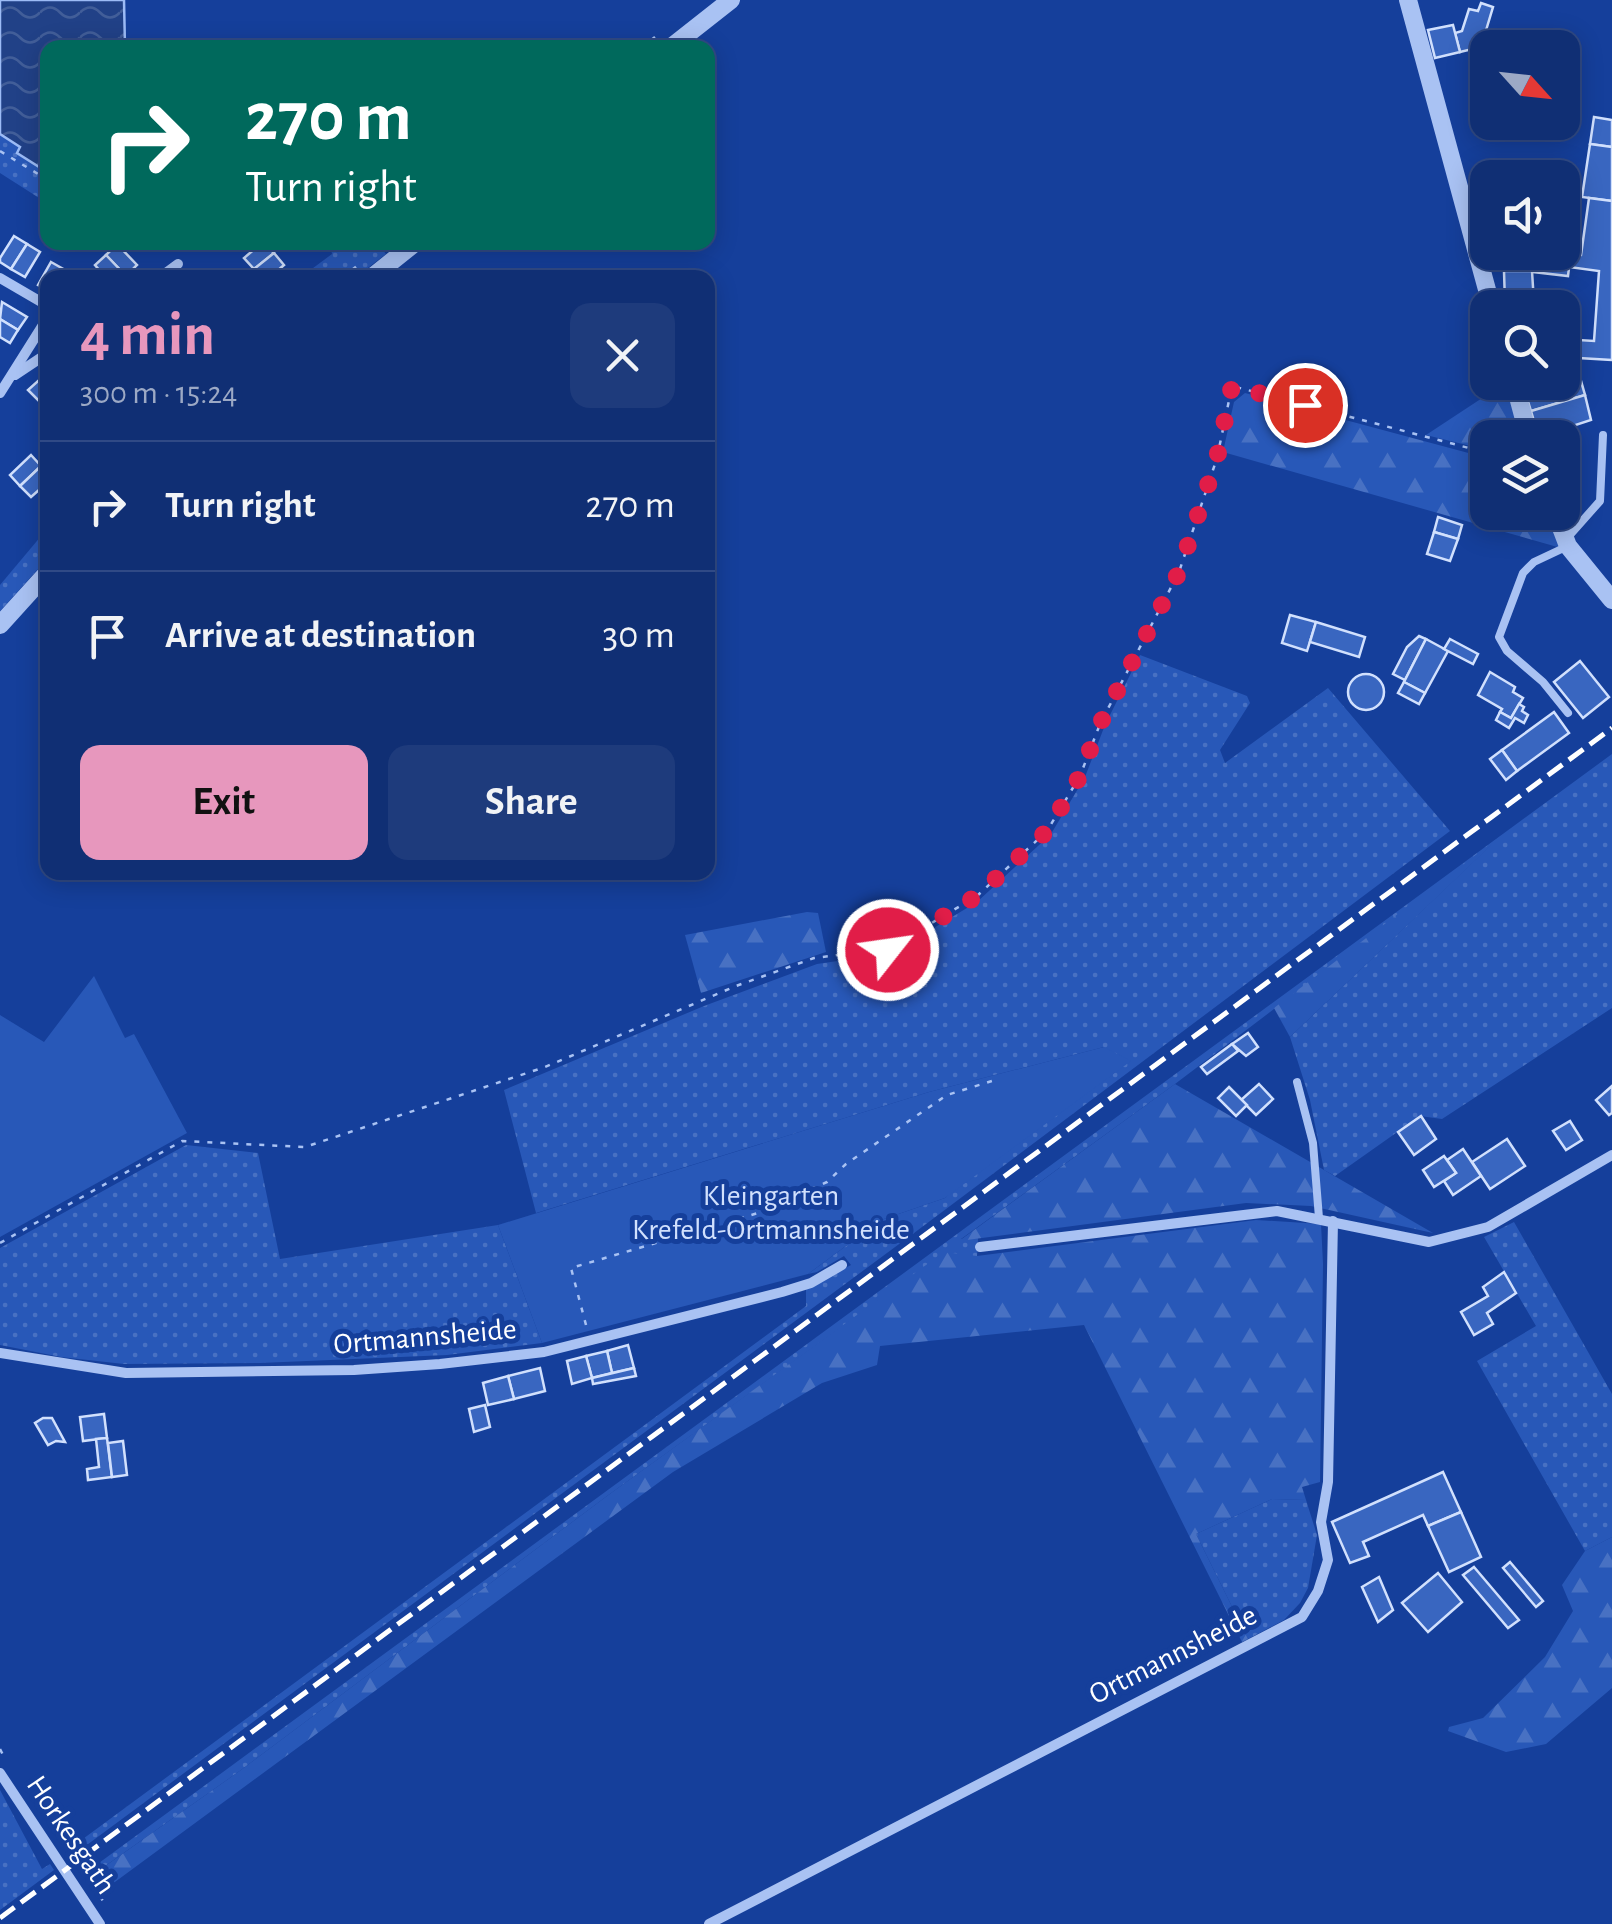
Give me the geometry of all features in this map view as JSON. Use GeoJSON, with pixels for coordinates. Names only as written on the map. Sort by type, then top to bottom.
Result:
{"type":"FeatureCollection","features":[{"type":"Feature","properties":{"kind":"street"},"geometry":{"type":"LineString","coordinates":[[680,40],[732,0]]}},
{"type":"Feature","properties":{"kind":"street"},"geometry":{"type":"LineString","coordinates":[[1408,0],[1487,290]]}},
{"type":"Feature","properties":{"kind":"street"},"geometry":{"type":"LineString","coordinates":[[381,270],[406,250]]}},
{"type":"Feature","properties":{"kind":"street"},"geometry":{"type":"LineString","coordinates":[[170,270],[178,264]]}},
{"type":"Feature","properties":{"kind":"street"},"geometry":{"type":"LineString","coordinates":[[0,278],[40,301]]}},
{"type":"Feature","properties":{"kind":"street"},"geometry":{"type":"LineString","coordinates":[[0,393],[40,329]]}},
{"type":"Feature","properties":{"kind":"street"},"geometry":{"type":"LineString","coordinates":[[8,379],[40,358]]}},
{"type":"Feature","properties":{"kind":"street"},"geometry":{"type":"LineString","coordinates":[[1561,530],[1566,543],[1612,600]]}},
{"type":"Feature","properties":{"kind":"street"},"geometry":{"type":"LineString","coordinates":[[0,625],[40,581]]}},
{"type":"Feature","properties":{"kind":"street"},"geometry":{"type":"LineString","coordinates":[[980,1248],[1277,1211],[1429,1242],[1462,1236],[1514,1213],[1612,1155]]}},
{"type":"Feature","properties":{"kind":"street","name":"Ortmannsheide"},"geometry":{"type":"LineString","coordinates":[[709,1924],[1302,1617],[1318,1591],[1328,1560],[1321,1522],[1328,1482],[1333,1221]]}},
{"type":"Feature","properties":{"kind":"street","name":"Ortmannsheide"},"geometry":{"type":"LineString","coordinates":[[0,1352],[126,1373],[440,1364],[544,1352],[591,1341],[782,1292],[842,1265]]}},
{"type":"Feature","properties":{"kind":"street","name":"Horkesgath"},"geometry":{"type":"LineString","coordinates":[[0,1773],[100,1924]]}},
{"type":"Feature","properties":{"kind":"lane"},"geometry":{"type":"LineString","coordinates":[[1568,713],[1543,682],[1507,651],[1500,637],[1523,573],[1566,543],[1600,501],[1603,436]]}},
{"type":"Feature","properties":{"kind":"lane"},"geometry":{"type":"LineString","coordinates":[[1297,1082],[1313,1143],[1320,1218]]}},
{"type":"Feature","properties":{"kind":"path"},"geometry":{"type":"LineString","coordinates":[[0,151],[40,175]]}},
{"type":"Feature","properties":{"kind":"path"},"geometry":{"type":"LineString","coordinates":[[0,1243],[182,1141],[305,1147],[544,1067],[814,958],[888,950],[977,896],[1047,831],[1080,776],[1100,724],[1179,572],[1217,458],[1232,386],[1470,448]]}},
{"type":"Feature","properties":{"kind":"path"},"geometry":{"type":"LineString","coordinates":[[591,1341],[571,1268],[758,1213],[827,1182],[846,1164],[947,1095],[992,1080]]}},
{"type":"Feature","properties":{"kind":"green space"},"geometry":{"type":"Polygon","coordinates":[[[0,135],[20,147],[17,154],[40,168],[40,199],[0,173],[0,135]]]}},
{"type":"Feature","properties":{"kind":"green space"},"geometry":{"type":"Polygon","coordinates":[[[331,250],[383,250],[386,254],[365,270],[310,270],[332,254],[331,250]]]}},
{"type":"Feature","properties":{"kind":"green space"},"geometry":{"type":"Polygon","coordinates":[[[1245,393],[1470,453],[1470,522],[1223,452],[1234,402],[1245,393]]]}},
{"type":"Feature","properties":{"kind":"green space"},"geometry":{"type":"Polygon","coordinates":[[[1479,400],[1511,400],[1517,420],[1470,420],[1470,446],[1426,435],[1479,400]]]}},
{"type":"Feature","properties":{"kind":"green space"},"geometry":{"type":"Polygon","coordinates":[[[1498,530],[1555,530],[1561,548],[1498,530]]]}},
{"type":"Feature","properties":{"kind":"green space"},"geometry":{"type":"Polygon","coordinates":[[[40,537],[40,567],[0,611],[0,585],[40,537]]]}},
{"type":"Feature","properties":{"kind":"green space"},"geometry":{"type":"Polygon","coordinates":[[[1140,655],[1247,696],[1250,703],[1220,750],[1225,763],[1328,688],[1450,831],[76,1853],[72,1847],[806,1306],[806,1289],[851,1265],[844,1256],[808,1274],[881,1220],[945,1198],[1104,1047],[929,1092],[536,1213],[504,1090],[704,1006],[817,964],[892,953],[977,902],[1051,834],[1085,777],[1105,725],[1140,655]]]}},
{"type":"Feature","properties":{"kind":"green space"},"geometry":{"type":"Polygon","coordinates":[[[1612,754],[1612,1008],[1442,1119],[1420,1116],[1335,1176],[1324,1170],[1310,1100],[1290,1037],[1492,844],[1175,1084],[961,1239],[978,1238],[977,1257],[944,1253],[91,1876],[88,1871],[1612,754]]]}},
{"type":"Feature","properties":{"kind":"green space"},"geometry":{"type":"Polygon","coordinates":[[[1502,835],[1290,1037],[1274,1008],[1502,835]]]}},
{"type":"Feature","properties":{"kind":"green space"},"geometry":{"type":"Polygon","coordinates":[[[818,913],[826,952],[701,993],[685,935],[818,913]]]}},
{"type":"Feature","properties":{"kind":"green space"},"geometry":{"type":"Polygon","coordinates":[[[94,976],[125,1038],[134,1034],[187,1133],[0,1237],[0,1015],[44,1042],[94,976]]]}},
{"type":"Feature","properties":{"kind":"green space","name":"Kleingarten Krefeld-Ortmannsheide"},"geometry":{"type":"Polygon","coordinates":[[[1104,1047],[1131,1061],[945,1198],[881,1220],[808,1274],[542,1343],[498,1225],[929,1092],[1104,1047]]]}},
{"type":"Feature","properties":{"kind":"green space"},"geometry":{"type":"Polygon","coordinates":[[[1175,1084],[1433,1233],[1311,1206],[1246,1203],[959,1241],[1175,1084]]]}},
{"type":"Feature","properties":{"kind":"green space"},"geometry":{"type":"Polygon","coordinates":[[[186,1145],[258,1153],[280,1259],[498,1225],[542,1343],[447,1355],[124,1364],[0,1345],[0,1248],[186,1145]]]}},
{"type":"Feature","properties":{"kind":"green space"},"geometry":{"type":"Polygon","coordinates":[[[1256,1220],[1321,1224],[1320,1482],[1302,1487],[1306,1500],[1272,1499],[1196,1534],[1248,1639],[1242,1642],[1084,1325],[880,1346],[877,1365],[822,1383],[673,1472],[104,1890],[94,1874],[944,1252],[977,1256],[1256,1220]]]}},
{"type":"Feature","properties":{"kind":"green space"},"geometry":{"type":"Polygon","coordinates":[[[1514,1222],[1612,1394],[1612,1537],[1585,1551],[1477,1361],[1536,1326],[1484,1237],[1514,1222]]]}},
{"type":"Feature","properties":{"kind":"green space"},"geometry":{"type":"Polygon","coordinates":[[[1272,1499],[1306,1500],[1317,1535],[1308,1588],[1284,1620],[1248,1639],[1196,1534],[1272,1499]]]}},
{"type":"Feature","properties":{"kind":"green space"},"geometry":{"type":"Polygon","coordinates":[[[1612,1537],[1612,1688],[1546,1744],[1506,1752],[1448,1731],[1449,1727],[1483,1718],[1545,1657],[1573,1611],[1562,1585],[1585,1551],[1612,1537]]]}},
{"type":"Feature","properties":{"kind":"green space"},"geometry":{"type":"Polygon","coordinates":[[[0,1790],[42,1869],[50,1864],[54,1870],[0,1910],[0,1790]]]}},
{"type":"Feature","properties":{"kind":"water"},"geometry":{"type":"Polygon","coordinates":[[[0,0],[124,0],[125,40],[40,40],[40,168],[17,153],[20,147],[0,134],[0,0]]]}},
{"type":"Feature","properties":{"kind":"building"},"geometry":{"type":"Polygon","coordinates":[[[1481,3],[1493,7],[1486,30],[1470,30],[1470,50],[1460,52],[1455,33],[1462,31],[1469,9],[1478,11],[1481,3]]]}},
{"type":"Feature","properties":{"kind":"building"},"geometry":{"type":"Polygon","coordinates":[[[1453,25],[1460,52],[1435,58],[1428,30],[1453,25]]]}},
{"type":"Feature","properties":{"kind":"building"},"geometry":{"type":"Polygon","coordinates":[[[1594,117],[1612,120],[1612,147],[1590,144],[1594,117]]]}},
{"type":"Feature","properties":{"kind":"building"},"geometry":{"type":"Polygon","coordinates":[[[1590,144],[1612,147],[1612,201],[1582,197],[1590,144]]]}},
{"type":"Feature","properties":{"kind":"building"},"geometry":{"type":"Polygon","coordinates":[[[1589,198],[1612,201],[1612,360],[1580,358],[1580,340],[1594,341],[1599,271],[1580,268],[1589,198]]]}},
{"type":"Feature","properties":{"kind":"building"},"geometry":{"type":"Polygon","coordinates":[[[14,236],[27,244],[11,269],[0,258],[14,236]]]}},
{"type":"Feature","properties":{"kind":"building"},"geometry":{"type":"Polygon","coordinates":[[[27,244],[40,252],[25,277],[11,269],[27,244]]]}},
{"type":"Feature","properties":{"kind":"building"},"geometry":{"type":"Polygon","coordinates":[[[111,250],[123,250],[137,265],[132,270],[120,270],[106,255],[111,250]]]}},
{"type":"Feature","properties":{"kind":"building"},"geometry":{"type":"Polygon","coordinates":[[[254,250],[274,253],[254,269],[244,258],[254,250]]]}},
{"type":"Feature","properties":{"kind":"building"},"geometry":{"type":"Polygon","coordinates":[[[274,253],[284,265],[278,270],[254,269],[274,253]]]}},
{"type":"Feature","properties":{"kind":"building"},"geometry":{"type":"Polygon","coordinates":[[[106,255],[120,270],[99,270],[95,265],[106,255]]]}},
{"type":"Feature","properties":{"kind":"building"},"geometry":{"type":"Polygon","coordinates":[[[51,262],[65,270],[46,270],[51,262]]]}},
{"type":"Feature","properties":{"kind":"building"},"geometry":{"type":"Polygon","coordinates":[[[1523,270],[1569,270],[1568,276],[1523,270]]]}},
{"type":"Feature","properties":{"kind":"building"},"geometry":{"type":"Polygon","coordinates":[[[1504,271],[1532,271],[1533,290],[1505,290],[1504,271]]]}},
{"type":"Feature","properties":{"kind":"building"},"geometry":{"type":"Polygon","coordinates":[[[2,302],[27,317],[18,330],[0,319],[2,302]]]}},
{"type":"Feature","properties":{"kind":"building"},"geometry":{"type":"Polygon","coordinates":[[[0,319],[18,330],[10,343],[0,337],[0,319]]]}},
{"type":"Feature","properties":{"kind":"building"},"geometry":{"type":"Polygon","coordinates":[[[40,379],[40,402],[28,390],[40,379]]]}},
{"type":"Feature","properties":{"kind":"building"},"geometry":{"type":"Polygon","coordinates":[[[1585,395],[1591,420],[1580,424],[1580,420],[1534,420],[1531,411],[1580,400],[1585,395]]]}},
{"type":"Feature","properties":{"kind":"building"},"geometry":{"type":"Polygon","coordinates":[[[1528,400],[1568,400],[1531,411],[1528,400]]]}},
{"type":"Feature","properties":{"kind":"building"},"geometry":{"type":"Polygon","coordinates":[[[31,455],[40,465],[20,486],[10,475],[31,455]]]}},
{"type":"Feature","properties":{"kind":"building"},"geometry":{"type":"Polygon","coordinates":[[[40,467],[40,489],[31,497],[20,486],[40,467]]]}},
{"type":"Feature","properties":{"kind":"building"},"geometry":{"type":"Polygon","coordinates":[[[1438,517],[1462,525],[1458,539],[1434,532],[1438,517]]]}},
{"type":"Feature","properties":{"kind":"building"},"geometry":{"type":"Polygon","coordinates":[[[1434,532],[1458,539],[1450,561],[1427,554],[1434,532]]]}},
{"type":"Feature","properties":{"kind":"building"},"geometry":{"type":"Polygon","coordinates":[[[1290,615],[1316,622],[1307,651],[1282,643],[1290,615]]]}},
{"type":"Feature","properties":{"kind":"building"},"geometry":{"type":"Polygon","coordinates":[[[1316,622],[1365,637],[1359,657],[1310,642],[1316,622]]]}},
{"type":"Feature","properties":{"kind":"building"},"geometry":{"type":"Polygon","coordinates":[[[1419,636],[1426,639],[1405,680],[1393,674],[1407,647],[1419,636]]]}},
{"type":"Feature","properties":{"kind":"building"},"geometry":{"type":"Polygon","coordinates":[[[1426,639],[1448,651],[1425,693],[1404,682],[1426,639]]]}},
{"type":"Feature","properties":{"kind":"building"},"geometry":{"type":"Polygon","coordinates":[[[1450,639],[1478,654],[1473,664],[1444,649],[1450,639]]]}},
{"type":"Feature","properties":{"kind":"building"},"geometry":{"type":"Polygon","coordinates":[[[1580,661],[1609,697],[1583,718],[1554,682],[1580,661]]]}},
{"type":"Feature","properties":{"kind":"building"},"geometry":{"type":"Polygon","coordinates":[[[1490,672],[1515,687],[1513,692],[1523,698],[1511,718],[1478,695],[1490,672]]]}},
{"type":"Feature","properties":{"kind":"building"},"geometry":{"type":"Polygon","coordinates":[[[1366,674],[1379,679],[1384,692],[1379,705],[1366,710],[1353,705],[1348,692],[1353,679],[1366,674]]]}},
{"type":"Feature","properties":{"kind":"building"},"geometry":{"type":"Polygon","coordinates":[[[1404,682],[1425,693],[1419,704],[1398,693],[1404,682]]]}},
{"type":"Feature","properties":{"kind":"building"},"geometry":{"type":"Polygon","coordinates":[[[1519,704],[1528,715],[1524,723],[1515,718],[1509,728],[1496,720],[1500,712],[1511,718],[1519,704]]]}},
{"type":"Feature","properties":{"kind":"building"},"geometry":{"type":"Polygon","coordinates":[[[1554,712],[1569,733],[1517,771],[1502,750],[1554,712]]]}},
{"type":"Feature","properties":{"kind":"building"},"geometry":{"type":"Polygon","coordinates":[[[1502,750],[1517,771],[1506,780],[1490,759],[1502,750]]]}},
{"type":"Feature","properties":{"kind":"building"},"geometry":{"type":"Polygon","coordinates":[[[1248,1033],[1258,1047],[1246,1056],[1232,1044],[1248,1033]]]}},
{"type":"Feature","properties":{"kind":"building"},"geometry":{"type":"Polygon","coordinates":[[[1232,1044],[1238,1051],[1207,1074],[1201,1067],[1232,1044]]]}},
{"type":"Feature","properties":{"kind":"building"},"geometry":{"type":"Polygon","coordinates":[[[1259,1084],[1273,1099],[1256,1115],[1241,1100],[1259,1084]]]}},
{"type":"Feature","properties":{"kind":"building"},"geometry":{"type":"Polygon","coordinates":[[[1612,1086],[1612,1113],[1609,1115],[1596,1100],[1612,1086]]]}},
{"type":"Feature","properties":{"kind":"building"},"geometry":{"type":"Polygon","coordinates":[[[1229,1087],[1247,1105],[1236,1116],[1218,1098],[1229,1087]]]}},
{"type":"Feature","properties":{"kind":"building"},"geometry":{"type":"Polygon","coordinates":[[[1421,1116],[1436,1139],[1414,1155],[1398,1132],[1421,1116]]]}},
{"type":"Feature","properties":{"kind":"building"},"geometry":{"type":"Polygon","coordinates":[[[1570,1121],[1582,1140],[1566,1150],[1553,1131],[1570,1121]]]}},
{"type":"Feature","properties":{"kind":"building"},"geometry":{"type":"Polygon","coordinates":[[[1507,1139],[1525,1166],[1490,1189],[1472,1162],[1507,1139]]]}},
{"type":"Feature","properties":{"kind":"building"},"geometry":{"type":"Polygon","coordinates":[[[1463,1149],[1481,1176],[1453,1195],[1444,1181],[1456,1173],[1447,1160],[1463,1149]]]}},
{"type":"Feature","properties":{"kind":"building"},"geometry":{"type":"Polygon","coordinates":[[[1444,1156],[1456,1173],[1434,1187],[1423,1170],[1444,1156]]]}},
{"type":"Feature","properties":{"kind":"building"},"geometry":{"type":"Polygon","coordinates":[[[1504,1272],[1516,1293],[1487,1313],[1493,1324],[1474,1335],[1461,1312],[1488,1296],[1483,1287],[1504,1272]]]}},
{"type":"Feature","properties":{"kind":"building"},"geometry":{"type":"Polygon","coordinates":[[[628,1345],[634,1368],[612,1373],[607,1351],[628,1345]]]}},
{"type":"Feature","properties":{"kind":"building"},"geometry":{"type":"Polygon","coordinates":[[[607,1351],[612,1373],[592,1378],[586,1356],[607,1351]]]}},
{"type":"Feature","properties":{"kind":"building"},"geometry":{"type":"Polygon","coordinates":[[[586,1356],[592,1378],[572,1384],[567,1361],[586,1356]]]}},
{"type":"Feature","properties":{"kind":"building"},"geometry":{"type":"Polygon","coordinates":[[[540,1368],[545,1391],[514,1399],[508,1376],[540,1368]]]}},
{"type":"Feature","properties":{"kind":"building"},"geometry":{"type":"Polygon","coordinates":[[[634,1368],[636,1376],[593,1384],[592,1378],[634,1368]]]}},
{"type":"Feature","properties":{"kind":"building"},"geometry":{"type":"Polygon","coordinates":[[[508,1376],[514,1399],[488,1405],[483,1383],[508,1376]]]}},
{"type":"Feature","properties":{"kind":"building"},"geometry":{"type":"Polygon","coordinates":[[[485,1405],[490,1427],[474,1432],[469,1409],[485,1405]]]}},
{"type":"Feature","properties":{"kind":"building"},"geometry":{"type":"Polygon","coordinates":[[[104,1414],[107,1438],[83,1441],[80,1417],[104,1414]]]}},
{"type":"Feature","properties":{"kind":"building"},"geometry":{"type":"Polygon","coordinates":[[[52,1418],[65,1442],[48,1445],[35,1423],[52,1418]]]}},
{"type":"Feature","properties":{"kind":"building"},"geometry":{"type":"Polygon","coordinates":[[[107,1438],[112,1477],[88,1480],[87,1469],[99,1467],[96,1439],[107,1438]]]}},
{"type":"Feature","properties":{"kind":"building"},"geometry":{"type":"Polygon","coordinates":[[[123,1441],[127,1475],[112,1477],[108,1443],[123,1441]]]}},
{"type":"Feature","properties":{"kind":"building"},"geometry":{"type":"Polygon","coordinates":[[[1443,1472],[1461,1512],[1428,1526],[1423,1515],[1363,1542],[1369,1556],[1350,1563],[1332,1522],[1443,1472]]]}},
{"type":"Feature","properties":{"kind":"building"},"geometry":{"type":"Polygon","coordinates":[[[1461,1512],[1481,1557],[1449,1572],[1428,1526],[1461,1512]]]}},
{"type":"Feature","properties":{"kind":"building"},"geometry":{"type":"Polygon","coordinates":[[[1510,1562],[1543,1601],[1536,1607],[1503,1568],[1510,1562]]]}},
{"type":"Feature","properties":{"kind":"building"},"geometry":{"type":"Polygon","coordinates":[[[1474,1567],[1519,1620],[1508,1628],[1463,1575],[1474,1567]]]}},
{"type":"Feature","properties":{"kind":"building"},"geometry":{"type":"Polygon","coordinates":[[[1438,1573],[1462,1602],[1428,1632],[1402,1603],[1438,1573]]]}},
{"type":"Feature","properties":{"kind":"building"},"geometry":{"type":"Polygon","coordinates":[[[1379,1577],[1393,1610],[1378,1622],[1362,1587],[1379,1577]]]}},
{"type":"Feature","properties":{"kind":"railway"},"geometry":{"type":"LineString","coordinates":[[0,1918],[1612,728]]}},
{"type":"Feature","properties":{"kind":"route"},"geometry":{"type":"LineString","coordinates":[[888,950],[977,896],[1047,831],[1080,776],[1100,724],[1179,572],[1217,458],[1232,386],[1305,405]]}}]}
